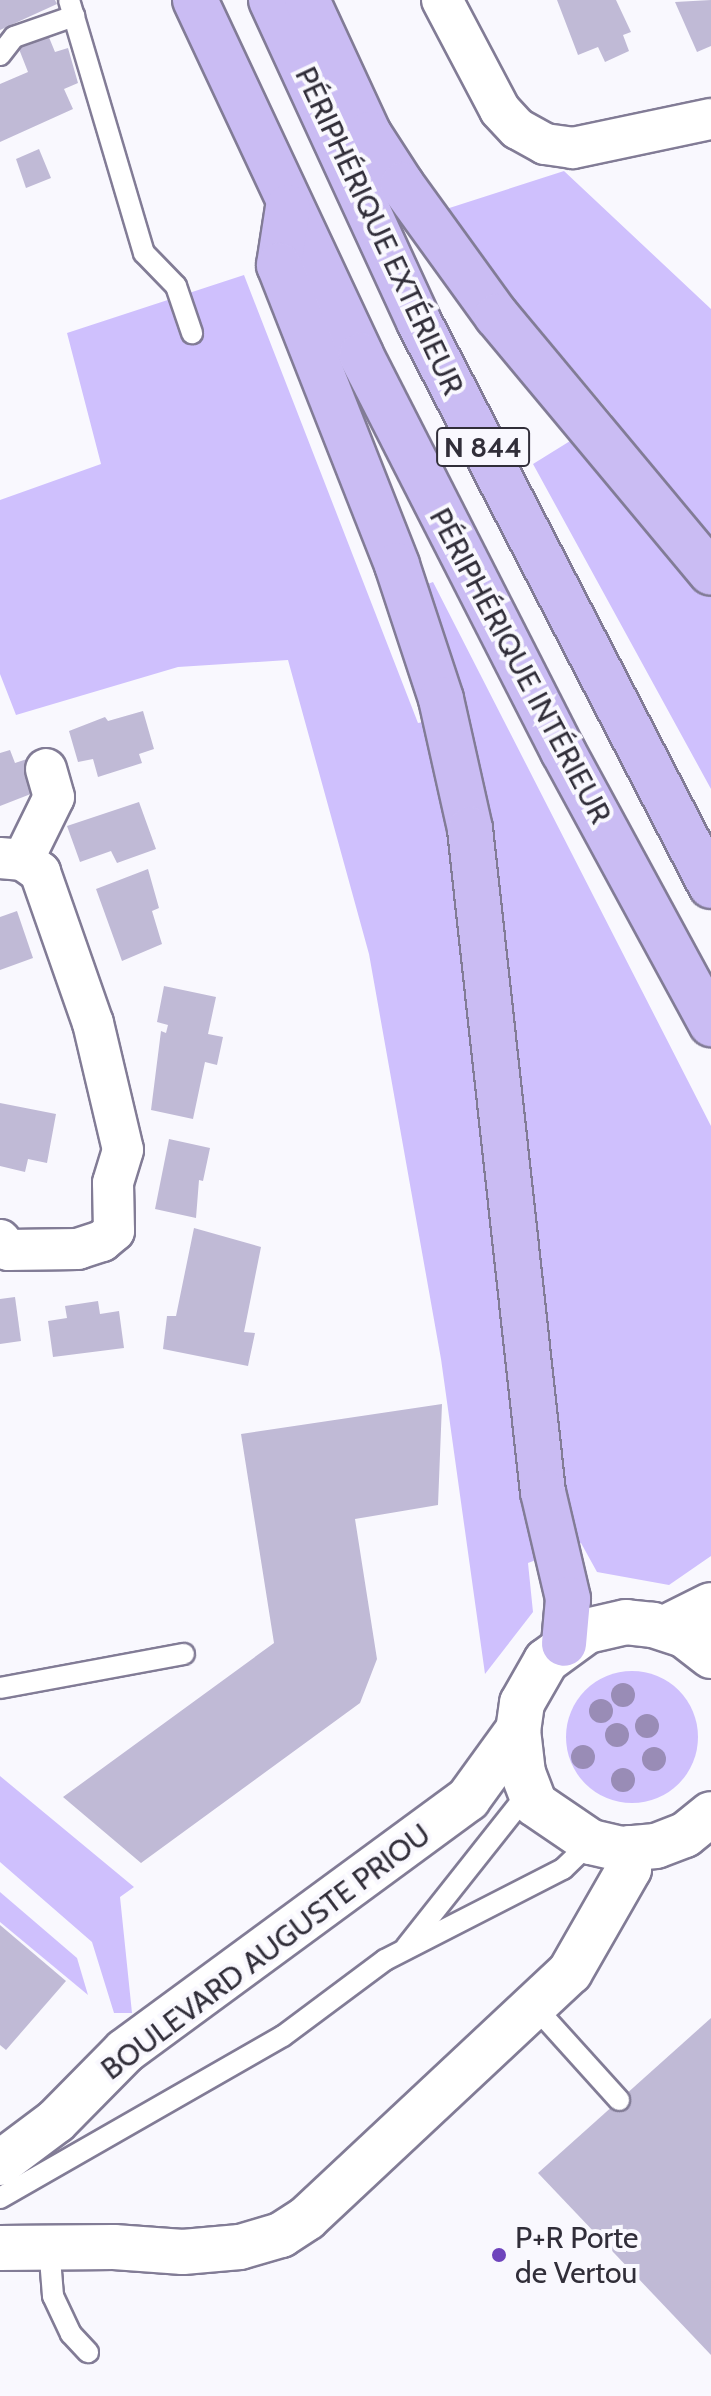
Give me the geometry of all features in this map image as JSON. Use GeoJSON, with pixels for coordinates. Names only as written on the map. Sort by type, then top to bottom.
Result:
{"type":"FeatureCollection","features":[{"type":"Feature","properties":{"kind":"highway","name":"PÉRIPHÉRIQUE INTÉRIEUR"},"geometry":{"type":"LineString","coordinates":[[195,0],[288,207],[507,643],[711,1024]]}},
{"type":"Feature","properties":{"kind":"highway","name":"PÉRIPHÉRIQUE EXTÉRIEUR"},"geometry":{"type":"LineString","coordinates":[[271,0],[419,322],[711,886]]}},
{"type":"Feature","properties":{"kind":"highway"},"geometry":{"type":"LineString","coordinates":[[307,0],[369,134],[402,185],[497,316],[711,573]]}},
{"type":"Feature","properties":{"kind":"highway"},"geometry":{"type":"LineString","coordinates":[[288,207],[279,265],[397,565],[441,699],[470,829],[543,1492],[568,1599],[564,1644]]}},
{"type":"Feature","properties":{"kind":"main road"},"geometry":{"type":"LineString","coordinates":[[665,1628],[711,1605]]}},
{"type":"Feature","properties":{"kind":"main road"},"geometry":{"type":"LineString","coordinates":[[711,1656],[665,1628],[613,1624],[564,1644],[532,1681],[518,1730],[528,1793],[550,1819],[610,1845],[671,1841],[711,1814]]}},
{"type":"Feature","properties":{"kind":"main road","name":"BOULEVARD AUGUSTE PRIOU"},"geometry":{"type":"LineString","coordinates":[[0,2163],[56,2121],[125,2051],[468,1799],[518,1730]]}},
{"type":"Feature","properties":{"kind":"main road"},"geometry":{"type":"LineString","coordinates":[[0,2248],[49,2246],[183,2252],[240,2247],[281,2235],[307,2218],[536,2008],[570,1972],[629,1869],[610,1845]]}},
{"type":"Feature","properties":{"kind":"street"},"geometry":{"type":"LineString","coordinates":[[442,0],[500,110],[518,129],[545,144],[573,148],[711,119]]}},
{"type":"Feature","properties":{"kind":"street"},"geometry":{"type":"LineString","coordinates":[[0,1240],[8,1250],[78,1249],[102,1241],[114,1231],[113,1183],[123,1150],[93,1023],[40,872],[12,859],[54,797],[46,769]]}},
{"type":"Feature","properties":{"kind":"lane"},"geometry":{"type":"LineString","coordinates":[[0,55],[14,37],[72,8],[144,253],[176,286],[192,333]]}},
{"type":"Feature","properties":{"kind":"lane"},"geometry":{"type":"LineString","coordinates":[[0,1688],[184,1654]]}},
{"type":"Feature","properties":{"kind":"lane"},"geometry":{"type":"LineString","coordinates":[[404,1950],[528,1793]]}},
{"type":"Feature","properties":{"kind":"lane"},"geometry":{"type":"LineString","coordinates":[[404,1950],[517,1896],[610,1845]]}},
{"type":"Feature","properties":{"kind":"lane","name":"BOULEVARD AUGUSTE PRIOU"},"geometry":{"type":"LineString","coordinates":[[0,2198],[71,2153],[189,2092],[283,2036],[404,1950]]}},
{"type":"Feature","properties":{"kind":"lane"},"geometry":{"type":"LineString","coordinates":[[536,2008],[619,2100]]}},
{"type":"Feature","properties":{"kind":"lane"},"geometry":{"type":"LineString","coordinates":[[49,2246],[53,2296],[71,2334],[88,2352]]}},
{"type":"Feature","properties":{"kind":"shaded area"},"geometry":{"type":"Polygon","coordinates":[[[564,171],[711,309],[711,789],[533,464],[612,415],[440,211],[564,171]]]}},
{"type":"Feature","properties":{"kind":"shaded area"},"geometry":{"type":"Polygon","coordinates":[[[244,275],[418,723],[468,713],[422,586],[433,582],[711,1126],[711,1556],[669,1585],[597,1572],[581,1543],[528,1563],[533,1612],[485,1674],[441,1359],[369,954],[288,660],[178,667],[16,715],[0,674],[0,500],[101,464],[67,333],[244,275]]]}},
{"type":"Feature","properties":{"kind":"shaded area"},"geometry":{"type":"Polygon","coordinates":[[[632,1671],[657,1676],[679,1690],[693,1712],[698,1737],[693,1762],[679,1784],[657,1798],[632,1803],[607,1798],[585,1784],[571,1762],[566,1737],[571,1712],[585,1690],[607,1676],[632,1671]]]}},
{"type":"Feature","properties":{"kind":"shaded area"},"geometry":{"type":"Polygon","coordinates":[[[0,1776],[134,1887],[120,1897],[132,2013],[114,2013],[92,1942],[0,1862],[0,1776]]]}},
{"type":"Feature","properties":{"kind":"shaded area"},"geometry":{"type":"Polygon","coordinates":[[[0,1892],[77,1958],[88,1995],[0,1922],[0,1892]]]}},
{"type":"Feature","properties":{"kind":"building"},"geometry":{"type":"Polygon","coordinates":[[[0,0],[55,0],[57,4],[0,30],[0,0]]]}},
{"type":"Feature","properties":{"kind":"building"},"geometry":{"type":"Polygon","coordinates":[[[557,0],[616,0],[631,32],[623,35],[629,51],[605,62],[598,47],[578,55],[557,0]]]}},
{"type":"Feature","properties":{"kind":"building"},"geometry":{"type":"Polygon","coordinates":[[[711,0],[711,46],[697,52],[675,2],[711,0]]]}},
{"type":"Feature","properties":{"kind":"building"},"geometry":{"type":"Polygon","coordinates":[[[46,30],[55,52],[68,48],[78,83],[64,89],[73,109],[0,142],[0,84],[28,72],[17,44],[46,30]]]}},
{"type":"Feature","properties":{"kind":"building"},"geometry":{"type":"Polygon","coordinates":[[[39,149],[51,178],[26,188],[16,159],[39,149]]]}},
{"type":"Feature","properties":{"kind":"building"},"geometry":{"type":"Polygon","coordinates":[[[143,711],[154,749],[139,754],[142,763],[98,777],[93,759],[78,762],[69,731],[105,717],[108,721],[143,711]]]}},
{"type":"Feature","properties":{"kind":"building"},"geometry":{"type":"Polygon","coordinates":[[[10,750],[15,763],[30,758],[41,790],[0,806],[0,753],[10,750]]]}},
{"type":"Feature","properties":{"kind":"building"},"geometry":{"type":"Polygon","coordinates":[[[139,802],[156,849],[117,863],[111,851],[80,862],[67,826],[139,802]]]}},
{"type":"Feature","properties":{"kind":"building"},"geometry":{"type":"Polygon","coordinates":[[[148,869],[159,908],[152,911],[162,944],[122,961],[96,889],[148,869]]]}},
{"type":"Feature","properties":{"kind":"building"},"geometry":{"type":"Polygon","coordinates":[[[17,911],[33,958],[0,970],[0,917],[17,911]]]}},
{"type":"Feature","properties":{"kind":"building"},"geometry":{"type":"Polygon","coordinates":[[[164,986],[216,997],[208,1034],[223,1037],[217,1065],[205,1062],[193,1119],[151,1110],[161,1031],[166,1033],[168,1025],[157,1022],[164,986]]]}},
{"type":"Feature","properties":{"kind":"building"},"geometry":{"type":"Polygon","coordinates":[[[0,1103],[56,1114],[47,1163],[28,1159],[25,1172],[0,1166],[0,1103]]]}},
{"type":"Feature","properties":{"kind":"building"},"geometry":{"type":"Polygon","coordinates":[[[169,1139],[210,1148],[203,1181],[199,1180],[196,1218],[155,1209],[169,1139]]]}},
{"type":"Feature","properties":{"kind":"building"},"geometry":{"type":"Polygon","coordinates":[[[194,1228],[261,1247],[244,1332],[255,1333],[248,1366],[163,1349],[167,1316],[176,1316],[194,1228]]]}},
{"type":"Feature","properties":{"kind":"building"},"geometry":{"type":"Polygon","coordinates":[[[15,1297],[21,1341],[0,1344],[0,1299],[15,1297]]]}},
{"type":"Feature","properties":{"kind":"building"},"geometry":{"type":"Polygon","coordinates":[[[98,1301],[100,1314],[119,1311],[124,1348],[53,1357],[48,1321],[67,1318],[65,1306],[98,1301]]]}},
{"type":"Feature","properties":{"kind":"building"},"geometry":{"type":"Polygon","coordinates":[[[442,1404],[438,1505],[355,1519],[377,1659],[360,1703],[141,1863],[63,1797],[274,1643],[241,1434],[442,1404]]]}},
{"type":"Feature","properties":{"kind":"building"},"geometry":{"type":"Polygon","coordinates":[[[0,1925],[66,1981],[6,2050],[0,2045],[0,1925]]]}},
{"type":"Feature","properties":{"kind":"building"},"geometry":{"type":"Polygon","coordinates":[[[711,2018],[711,2355],[538,2173],[711,2018]]]}},
{"type":"Feature","properties":{"kind":"place","name":"P+R Porte de Vertou"},"geometry":{"type":"Point","coordinates":[499,2255]}}]}
